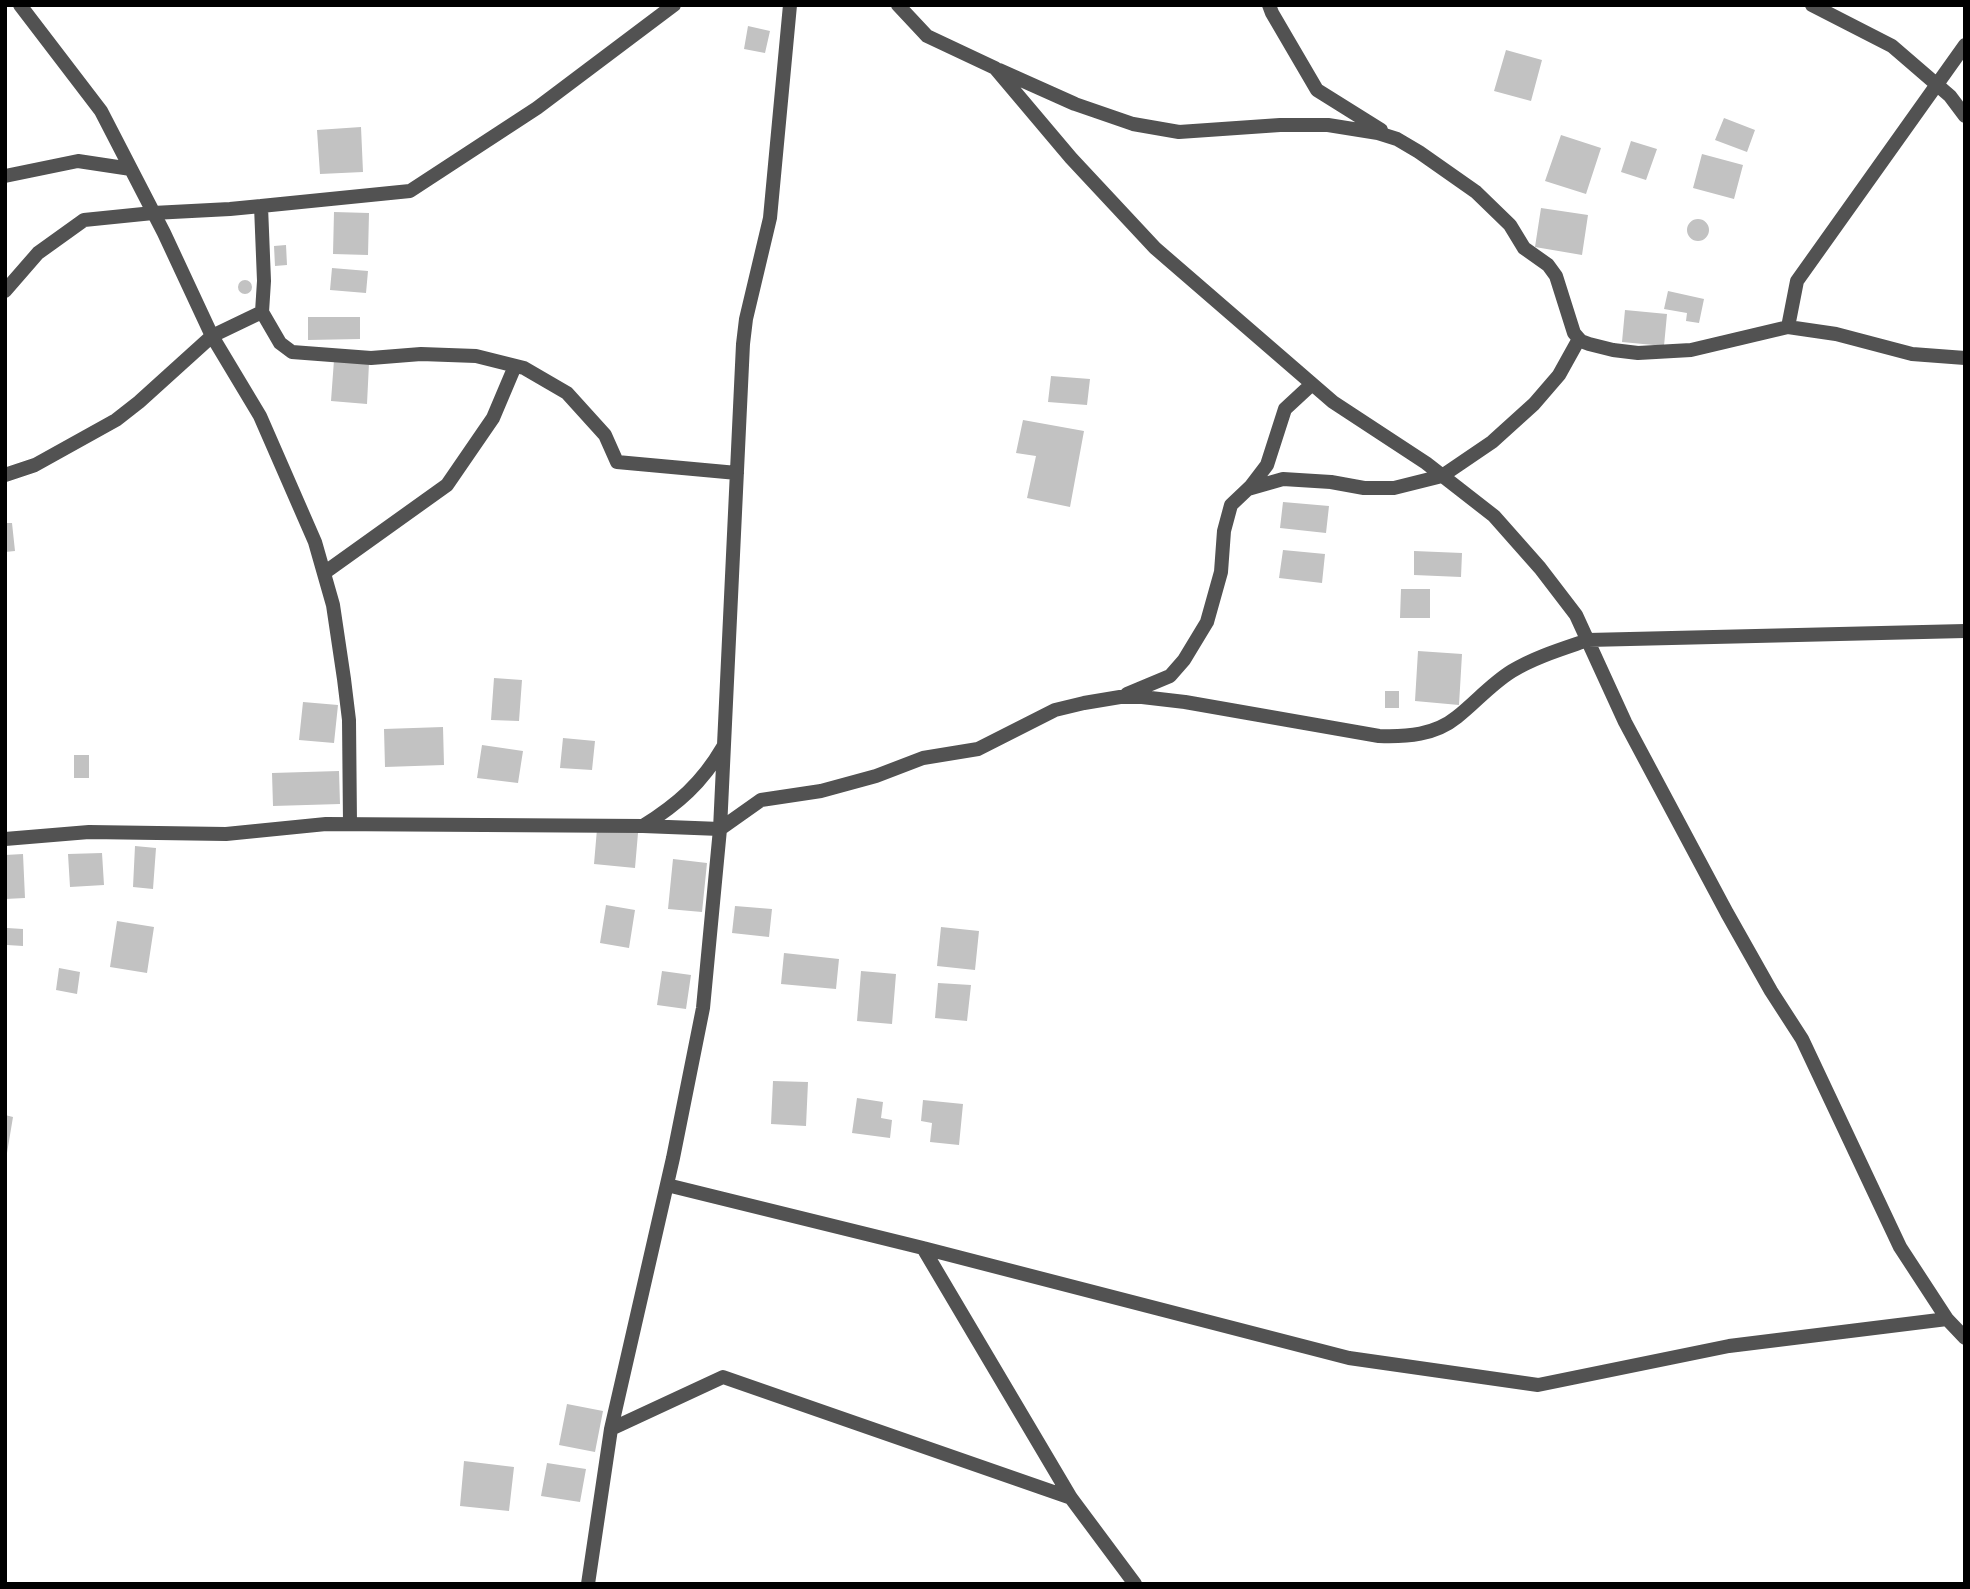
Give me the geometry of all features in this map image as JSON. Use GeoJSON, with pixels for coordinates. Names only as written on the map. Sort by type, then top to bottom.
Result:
{"type":"FeatureCollection","features":[{"type":"Feature","properties":{"kind":"street"},"geometry":{"type":"LineString","coordinates":[[20,5],[101,111],[212,336],[260,416],[316,542],[333,605],[349,720],[350,824]]}},
{"type":"Feature","properties":{"kind":"street"},"geometry":{"type":"LineString","coordinates":[[5,291],[38,253],[84,220],[410,191],[537,108],[674,5]]}},
{"type":"Feature","properties":{"kind":"street"},"geometry":{"type":"LineString","coordinates":[[588,1584],[611,1429],[667,1185],[703,1008],[720,829],[743,345],[746,319],[770,218],[790,5]]}},
{"type":"Feature","properties":{"kind":"street"},"geometry":{"type":"LineString","coordinates":[[898,5],[927,36],[1075,104],[1133,124],[1179,132],[1280,125],[1328,125],[1378,132],[1397,139]]}},
{"type":"Feature","properties":{"kind":"street"},"geometry":{"type":"LineString","coordinates":[[1269,5],[1317,90],[1419,152],[1476,192],[1510,225],[1524,248],[1548,265],[1556,275],[1574,333],[1579,339],[1613,350],[1639,353],[1691,349],[1788,327],[1836,334],[1913,354],[1965,358]]}},
{"type":"Feature","properties":{"kind":"street"},"geometry":{"type":"LineString","coordinates":[[1812,5],[1892,46],[1950,96],[1965,116]]}},
{"type":"Feature","properties":{"kind":"street"},"geometry":{"type":"LineString","coordinates":[[1788,327],[1797,281],[1965,45]]}},
{"type":"Feature","properties":{"kind":"street"},"geometry":{"type":"LineString","coordinates":[[995,68],[1071,158],[1155,248],[1333,402],[1442,476],[1494,516],[1540,568],[1576,615],[1625,722],[1727,913],[1802,1039],[1900,1247],[1947,1320],[1965,1338]]}},
{"type":"Feature","properties":{"kind":"street"},"geometry":{"type":"LineString","coordinates":[[5,176],[78,161],[131,169]]}},
{"type":"Feature","properties":{"kind":"street"},"geometry":{"type":"LineString","coordinates":[[261,206],[264,281],[262,312],[280,343],[292,352],[371,358],[421,354],[475,356],[524,368],[567,393],[605,435],[617,462],[737,473]]}},
{"type":"Feature","properties":{"kind":"street"},"geometry":{"type":"LineString","coordinates":[[5,475],[35,465],[116,420],[212,336],[262,312]]}},
{"type":"Feature","properties":{"kind":"street"},"geometry":{"type":"LineString","coordinates":[[1248,489],[1283,479],[1331,482],[1364,488],[1394,488],[1442,476],[1492,442],[1534,404],[1559,375],[1579,339]]}},
{"type":"Feature","properties":{"kind":"street"},"geometry":{"type":"LineString","coordinates":[[324,573],[447,485],[493,418],[515,366]]}},
{"type":"Feature","properties":{"kind":"street"},"geometry":{"type":"LineString","coordinates":[[1120,697],[1170,676],[1184,660],[1207,622],[1221,572],[1224,531],[1231,505],[1267,465],[1285,409],[1312,384]]}},
{"type":"Feature","properties":{"kind":"street"},"geometry":{"type":"LineString","coordinates":[[5,839],[89,832],[226,834],[326,824],[720,829],[761,800],[821,791],[876,776],[923,758],[978,749],[1055,710],[1120,697],[1185,702],[1379,736],[1417,734],[1431,732],[1455,719],[1511,671],[1532,660],[1588,640],[1965,631]]}},
{"type":"Feature","properties":{"kind":"street"},"geometry":{"type":"LineString","coordinates":[[643,826],[668,811],[693,789],[710,770],[724,745]]}},
{"type":"Feature","properties":{"kind":"street"},"geometry":{"type":"LineString","coordinates":[[667,1185],[1349,1358],[1538,1385],[1728,1346],[1947,1320]]}},
{"type":"Feature","properties":{"kind":"street"},"geometry":{"type":"LineString","coordinates":[[923,1248],[1071,1497],[1135,1584]]}},
{"type":"Feature","properties":{"kind":"street"},"geometry":{"type":"LineString","coordinates":[[611,1429],[723,1377],[1071,1497]]}},
{"type":"Feature","properties":{"kind":"building"},"geometry":{"type":"Polygon","coordinates":[[[748,26],[770,31],[765,53],[744,49],[748,26]]]}},
{"type":"Feature","properties":{"kind":"building"},"geometry":{"type":"Polygon","coordinates":[[[1506,50],[1542,60],[1531,101],[1494,91],[1506,50]]]}},
{"type":"Feature","properties":{"kind":"building"},"geometry":{"type":"Polygon","coordinates":[[[1724,118],[1755,130],[1747,152],[1715,140],[1724,118]]]}},
{"type":"Feature","properties":{"kind":"building"},"geometry":{"type":"Polygon","coordinates":[[[361,127],[363,172],[320,174],[317,130],[361,127]]]}},
{"type":"Feature","properties":{"kind":"building"},"geometry":{"type":"Polygon","coordinates":[[[1561,135],[1601,148],[1586,194],[1545,181],[1561,135]]]}},
{"type":"Feature","properties":{"kind":"building"},"geometry":{"type":"Polygon","coordinates":[[[1631,141],[1657,149],[1646,180],[1621,172],[1631,141]]]}},
{"type":"Feature","properties":{"kind":"building"},"geometry":{"type":"Polygon","coordinates":[[[1702,154],[1743,165],[1734,199],[1693,188],[1702,154]]]}},
{"type":"Feature","properties":{"kind":"building"},"geometry":{"type":"Polygon","coordinates":[[[1541,208],[1588,215],[1582,255],[1535,247],[1541,208]]]}},
{"type":"Feature","properties":{"kind":"building"},"geometry":{"type":"Polygon","coordinates":[[[334,212],[369,213],[368,255],[333,254],[334,212]]]}},
{"type":"Feature","properties":{"kind":"building"},"geometry":{"type":"Polygon","coordinates":[[[1698,219],[1706,222],[1709,230],[1706,238],[1698,241],[1690,238],[1687,230],[1690,222],[1698,219]]]}},
{"type":"Feature","properties":{"kind":"building"},"geometry":{"type":"Polygon","coordinates":[[[286,245],[287,265],[275,266],[274,246],[286,245]]]}},
{"type":"Feature","properties":{"kind":"building"},"geometry":{"type":"Polygon","coordinates":[[[332,268],[368,271],[366,293],[330,290],[332,268]]]}},
{"type":"Feature","properties":{"kind":"building"},"geometry":{"type":"Polygon","coordinates":[[[245,280],[250,282],[250,292],[245,294],[240,292],[238,287],[240,282],[245,280]]]}},
{"type":"Feature","properties":{"kind":"building"},"geometry":{"type":"Polygon","coordinates":[[[1668,291],[1704,299],[1699,323],[1686,321],[1687,313],[1664,309],[1668,291]]]}},
{"type":"Feature","properties":{"kind":"building"},"geometry":{"type":"Polygon","coordinates":[[[1625,310],[1667,314],[1664,346],[1622,342],[1625,310]]]}},
{"type":"Feature","properties":{"kind":"building"},"geometry":{"type":"Polygon","coordinates":[[[308,317],[360,317],[360,339],[308,340],[308,317]]]}},
{"type":"Feature","properties":{"kind":"building"},"geometry":{"type":"Polygon","coordinates":[[[334,360],[369,363],[367,404],[331,401],[334,360]]]}},
{"type":"Feature","properties":{"kind":"building"},"geometry":{"type":"Polygon","coordinates":[[[1051,376],[1090,379],[1087,405],[1048,402],[1051,376]]]}},
{"type":"Feature","properties":{"kind":"building"},"geometry":{"type":"Polygon","coordinates":[[[1023,420],[1084,431],[1070,507],[1027,498],[1036,456],[1016,453],[1023,420]]]}},
{"type":"Feature","properties":{"kind":"building"},"geometry":{"type":"Polygon","coordinates":[[[1283,502],[1329,506],[1326,533],[1280,528],[1283,502]]]}},
{"type":"Feature","properties":{"kind":"building"},"geometry":{"type":"Polygon","coordinates":[[[5,523],[12,523],[15,551],[5,552],[5,523]]]}},
{"type":"Feature","properties":{"kind":"building"},"geometry":{"type":"Polygon","coordinates":[[[1283,550],[1325,554],[1322,583],[1279,578],[1283,550]]]}},
{"type":"Feature","properties":{"kind":"building"},"geometry":{"type":"Polygon","coordinates":[[[1414,551],[1462,553],[1461,577],[1414,575],[1414,551]]]}},
{"type":"Feature","properties":{"kind":"building"},"geometry":{"type":"Polygon","coordinates":[[[1401,589],[1430,589],[1430,618],[1400,618],[1401,589]]]}},
{"type":"Feature","properties":{"kind":"building"},"geometry":{"type":"Polygon","coordinates":[[[1418,651],[1462,654],[1459,705],[1415,701],[1418,651]]]}},
{"type":"Feature","properties":{"kind":"building"},"geometry":{"type":"Polygon","coordinates":[[[494,678],[522,680],[519,721],[491,720],[494,678]]]}},
{"type":"Feature","properties":{"kind":"building"},"geometry":{"type":"Polygon","coordinates":[[[1385,691],[1399,691],[1399,708],[1385,708],[1385,691]]]}},
{"type":"Feature","properties":{"kind":"building"},"geometry":{"type":"Polygon","coordinates":[[[303,702],[338,705],[334,743],[299,740],[303,702]]]}},
{"type":"Feature","properties":{"kind":"building"},"geometry":{"type":"Polygon","coordinates":[[[443,727],[444,765],[385,767],[384,729],[443,727]]]}},
{"type":"Feature","properties":{"kind":"building"},"geometry":{"type":"Polygon","coordinates":[[[563,738],[595,741],[592,770],[560,768],[563,738]]]}},
{"type":"Feature","properties":{"kind":"building"},"geometry":{"type":"Polygon","coordinates":[[[482,745],[523,751],[518,783],[477,778],[482,745]]]}},
{"type":"Feature","properties":{"kind":"building"},"geometry":{"type":"Polygon","coordinates":[[[74,755],[89,755],[89,778],[74,778],[74,755]]]}},
{"type":"Feature","properties":{"kind":"building"},"geometry":{"type":"Polygon","coordinates":[[[339,771],[340,804],[273,806],[272,773],[339,771]]]}},
{"type":"Feature","properties":{"kind":"building"},"geometry":{"type":"Polygon","coordinates":[[[597,829],[638,833],[635,868],[594,864],[597,829]]]}},
{"type":"Feature","properties":{"kind":"building"},"geometry":{"type":"Polygon","coordinates":[[[135,846],[156,848],[153,889],[133,887],[135,846]]]}},
{"type":"Feature","properties":{"kind":"building"},"geometry":{"type":"Polygon","coordinates":[[[102,853],[104,885],[70,887],[68,854],[102,853]]]}},
{"type":"Feature","properties":{"kind":"building"},"geometry":{"type":"Polygon","coordinates":[[[23,854],[25,898],[5,899],[5,855],[23,854]]]}},
{"type":"Feature","properties":{"kind":"building"},"geometry":{"type":"Polygon","coordinates":[[[673,859],[707,863],[702,912],[668,909],[673,859]]]}},
{"type":"Feature","properties":{"kind":"building"},"geometry":{"type":"Polygon","coordinates":[[[606,905],[635,910],[629,948],[600,943],[606,905]]]}},
{"type":"Feature","properties":{"kind":"building"},"geometry":{"type":"Polygon","coordinates":[[[735,906],[772,909],[769,937],[732,933],[735,906]]]}},
{"type":"Feature","properties":{"kind":"building"},"geometry":{"type":"Polygon","coordinates":[[[117,921],[154,927],[147,973],[110,967],[117,921]]]}},
{"type":"Feature","properties":{"kind":"building"},"geometry":{"type":"Polygon","coordinates":[[[941,927],[979,931],[975,970],[937,966],[941,927]]]}},
{"type":"Feature","properties":{"kind":"building"},"geometry":{"type":"Polygon","coordinates":[[[7,928],[23,929],[23,946],[7,945],[7,928]]]}},
{"type":"Feature","properties":{"kind":"building"},"geometry":{"type":"Polygon","coordinates":[[[784,953],[839,959],[836,989],[781,984],[784,953]]]}},
{"type":"Feature","properties":{"kind":"building"},"geometry":{"type":"Polygon","coordinates":[[[59,968],[80,972],[77,994],[56,990],[59,968]]]}},
{"type":"Feature","properties":{"kind":"building"},"geometry":{"type":"Polygon","coordinates":[[[662,971],[691,975],[686,1009],[657,1005],[662,971]]]}},
{"type":"Feature","properties":{"kind":"building"},"geometry":{"type":"Polygon","coordinates":[[[861,971],[896,974],[892,1024],[857,1021],[861,971]]]}},
{"type":"Feature","properties":{"kind":"building"},"geometry":{"type":"Polygon","coordinates":[[[938,983],[971,985],[967,1021],[935,1018],[938,983]]]}},
{"type":"Feature","properties":{"kind":"building"},"geometry":{"type":"Polygon","coordinates":[[[773,1081],[808,1082],[806,1126],[771,1124],[773,1081]]]}},
{"type":"Feature","properties":{"kind":"building"},"geometry":{"type":"Polygon","coordinates":[[[857,1098],[883,1102],[881,1118],[892,1120],[890,1138],[852,1133],[857,1098]]]}},
{"type":"Feature","properties":{"kind":"building"},"geometry":{"type":"Polygon","coordinates":[[[923,1100],[963,1104],[959,1145],[930,1142],[932,1123],[921,1121],[923,1100]]]}},
{"type":"Feature","properties":{"kind":"building"},"geometry":{"type":"Polygon","coordinates":[[[5,1115],[13,1117],[7,1153],[5,1153],[5,1115]]]}},
{"type":"Feature","properties":{"kind":"building"},"geometry":{"type":"Polygon","coordinates":[[[567,1404],[603,1411],[595,1452],[559,1445],[567,1404]]]}},
{"type":"Feature","properties":{"kind":"building"},"geometry":{"type":"Polygon","coordinates":[[[464,1461],[514,1467],[509,1511],[460,1506],[464,1461]]]}},
{"type":"Feature","properties":{"kind":"building"},"geometry":{"type":"Polygon","coordinates":[[[547,1463],[586,1469],[580,1502],[541,1496],[547,1463]]]}}]}
